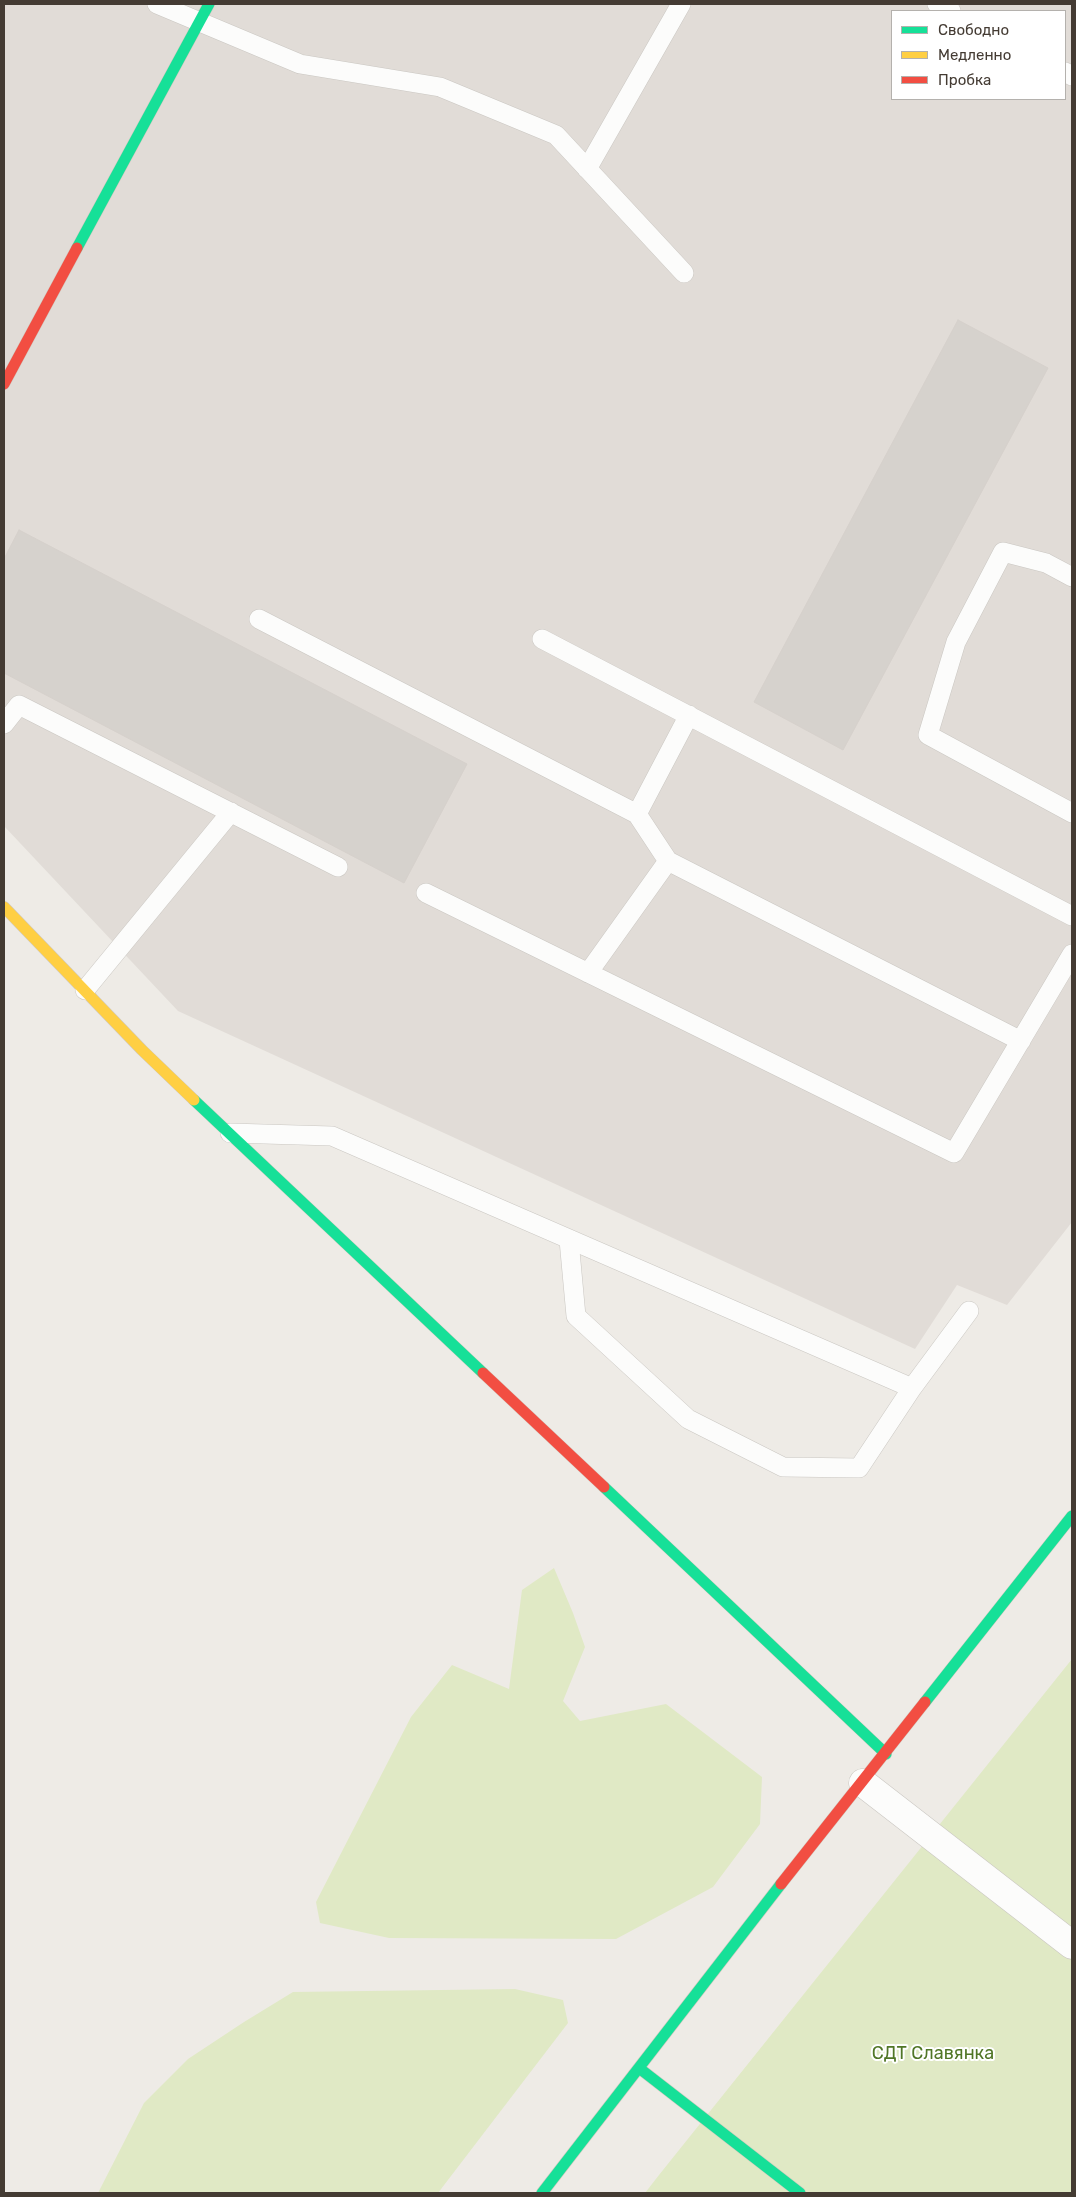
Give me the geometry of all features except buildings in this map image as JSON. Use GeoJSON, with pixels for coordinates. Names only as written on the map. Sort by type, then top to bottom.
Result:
{"type":"FeatureCollection","features":[{"type":"Feature","properties":{"kind":"street"},"geometry":{"type":"LineString","coordinates":[[4,384],[209,4]]}},
{"type":"Feature","properties":{"kind":"street"},"geometry":{"type":"LineString","coordinates":[[4,907],[142,1050],[886,1754]]}},
{"type":"Feature","properties":{"kind":"street"},"geometry":{"type":"LineString","coordinates":[[542,2193],[1072,1516]]}},
{"type":"Feature","properties":{"kind":"street"},"geometry":{"type":"LineString","coordinates":[[863,1783],[1072,1945]]}},
{"type":"Feature","properties":{"kind":"street"},"geometry":{"type":"LineString","coordinates":[[638,2068],[800,2193]]}},
{"type":"Feature","properties":{"kind":"lane"},"geometry":{"type":"LineString","coordinates":[[157,4],[300,64],[440,87],[556,135],[684,273]]}},
{"type":"Feature","properties":{"kind":"lane"},"geometry":{"type":"LineString","coordinates":[[587,169],[681,4]]}},
{"type":"Feature","properties":{"kind":"lane"},"geometry":{"type":"LineString","coordinates":[[937,4],[949,10]]}},
{"type":"Feature","properties":{"kind":"lane"},"geometry":{"type":"LineString","coordinates":[[1072,577],[1046,563],[1003,552],[956,642],[928,735],[1072,813]]}},
{"type":"Feature","properties":{"kind":"lane"},"geometry":{"type":"LineString","coordinates":[[259,619],[637,814],[668,861],[1021,1041]]}},
{"type":"Feature","properties":{"kind":"lane"},"geometry":{"type":"LineString","coordinates":[[542,639],[1072,916]]}},
{"type":"Feature","properties":{"kind":"lane"},"geometry":{"type":"LineString","coordinates":[[4,724],[19,705],[338,867]]}},
{"type":"Feature","properties":{"kind":"lane"},"geometry":{"type":"LineString","coordinates":[[637,814],[689,716]]}},
{"type":"Feature","properties":{"kind":"lane"},"geometry":{"type":"LineString","coordinates":[[85,990],[231,812]]}},
{"type":"Feature","properties":{"kind":"lane"},"geometry":{"type":"LineString","coordinates":[[588,973],[668,861]]}},
{"type":"Feature","properties":{"kind":"lane"},"geometry":{"type":"LineString","coordinates":[[426,893],[954,1153],[1072,954]]}},
{"type":"Feature","properties":{"kind":"lane"},"geometry":{"type":"LineString","coordinates":[[230,1133],[332,1136],[912,1388]]}},
{"type":"Feature","properties":{"kind":"lane"},"geometry":{"type":"LineString","coordinates":[[569,1240],[576,1316],[688,1419],[783,1467],[859,1468],[912,1388],[969,1311]]}},
{"type":"Feature","properties":{"kind":"shaded area"},"geometry":{"type":"Polygon","coordinates":[[[4,4],[1072,4],[1072,1222],[1007,1305],[957,1285],[915,1349],[178,1011],[4,826],[4,4]]]}},
{"type":"Feature","properties":{"kind":"green space"},"geometry":{"type":"Polygon","coordinates":[[[554,1568],[585,1647],[563,1701],[580,1721],[666,1704],[762,1777],[760,1824],[713,1887],[616,1939],[389,1938],[320,1923],[316,1902],[411,1717],[452,1665],[509,1689],[522,1590],[554,1568]]]}},
{"type":"Feature","properties":{"kind":"green space","name":"СДТ Славянка"},"geometry":{"type":"Polygon","coordinates":[[[1072,1659],[1072,2193],[645,2193],[659,2175],[1072,1659]]]}},
{"type":"Feature","properties":{"kind":"green space"},"geometry":{"type":"Polygon","coordinates":[[[515,1989],[563,2000],[568,2023],[438,2193],[98,2193],[144,2103],[188,2059],[293,1992],[515,1989]]]}},
{"type":"Feature","properties":{"kind":"traffic: fast"},"geometry":{"type":"LineString","coordinates":[[77,248],[209,4]]}},
{"type":"Feature","properties":{"kind":"traffic: fast"},"geometry":{"type":"LineString","coordinates":[[194,1100],[483,1373]]}},
{"type":"Feature","properties":{"kind":"traffic: fast"},"geometry":{"type":"LineString","coordinates":[[604,1487],[886,1754]]}},
{"type":"Feature","properties":{"kind":"traffic: fast"},"geometry":{"type":"LineString","coordinates":[[925,1702],[1072,1516]]}},
{"type":"Feature","properties":{"kind":"traffic: fast"},"geometry":{"type":"LineString","coordinates":[[542,2193],[781,1884]]}},
{"type":"Feature","properties":{"kind":"traffic: fast"},"geometry":{"type":"LineString","coordinates":[[639,2068],[800,2193]]}},
{"type":"Feature","properties":{"kind":"traffic: slow"},"geometry":{"type":"LineString","coordinates":[[4,907],[142,1050],[194,1100]]}},
{"type":"Feature","properties":{"kind":"traffic: jam"},"geometry":{"type":"LineString","coordinates":[[4,384],[77,248]]}},
{"type":"Feature","properties":{"kind":"traffic: jam"},"geometry":{"type":"LineString","coordinates":[[483,1373],[604,1487]]}},
{"type":"Feature","properties":{"kind":"traffic: jam"},"geometry":{"type":"LineString","coordinates":[[781,1884],[925,1702]]}}]}
